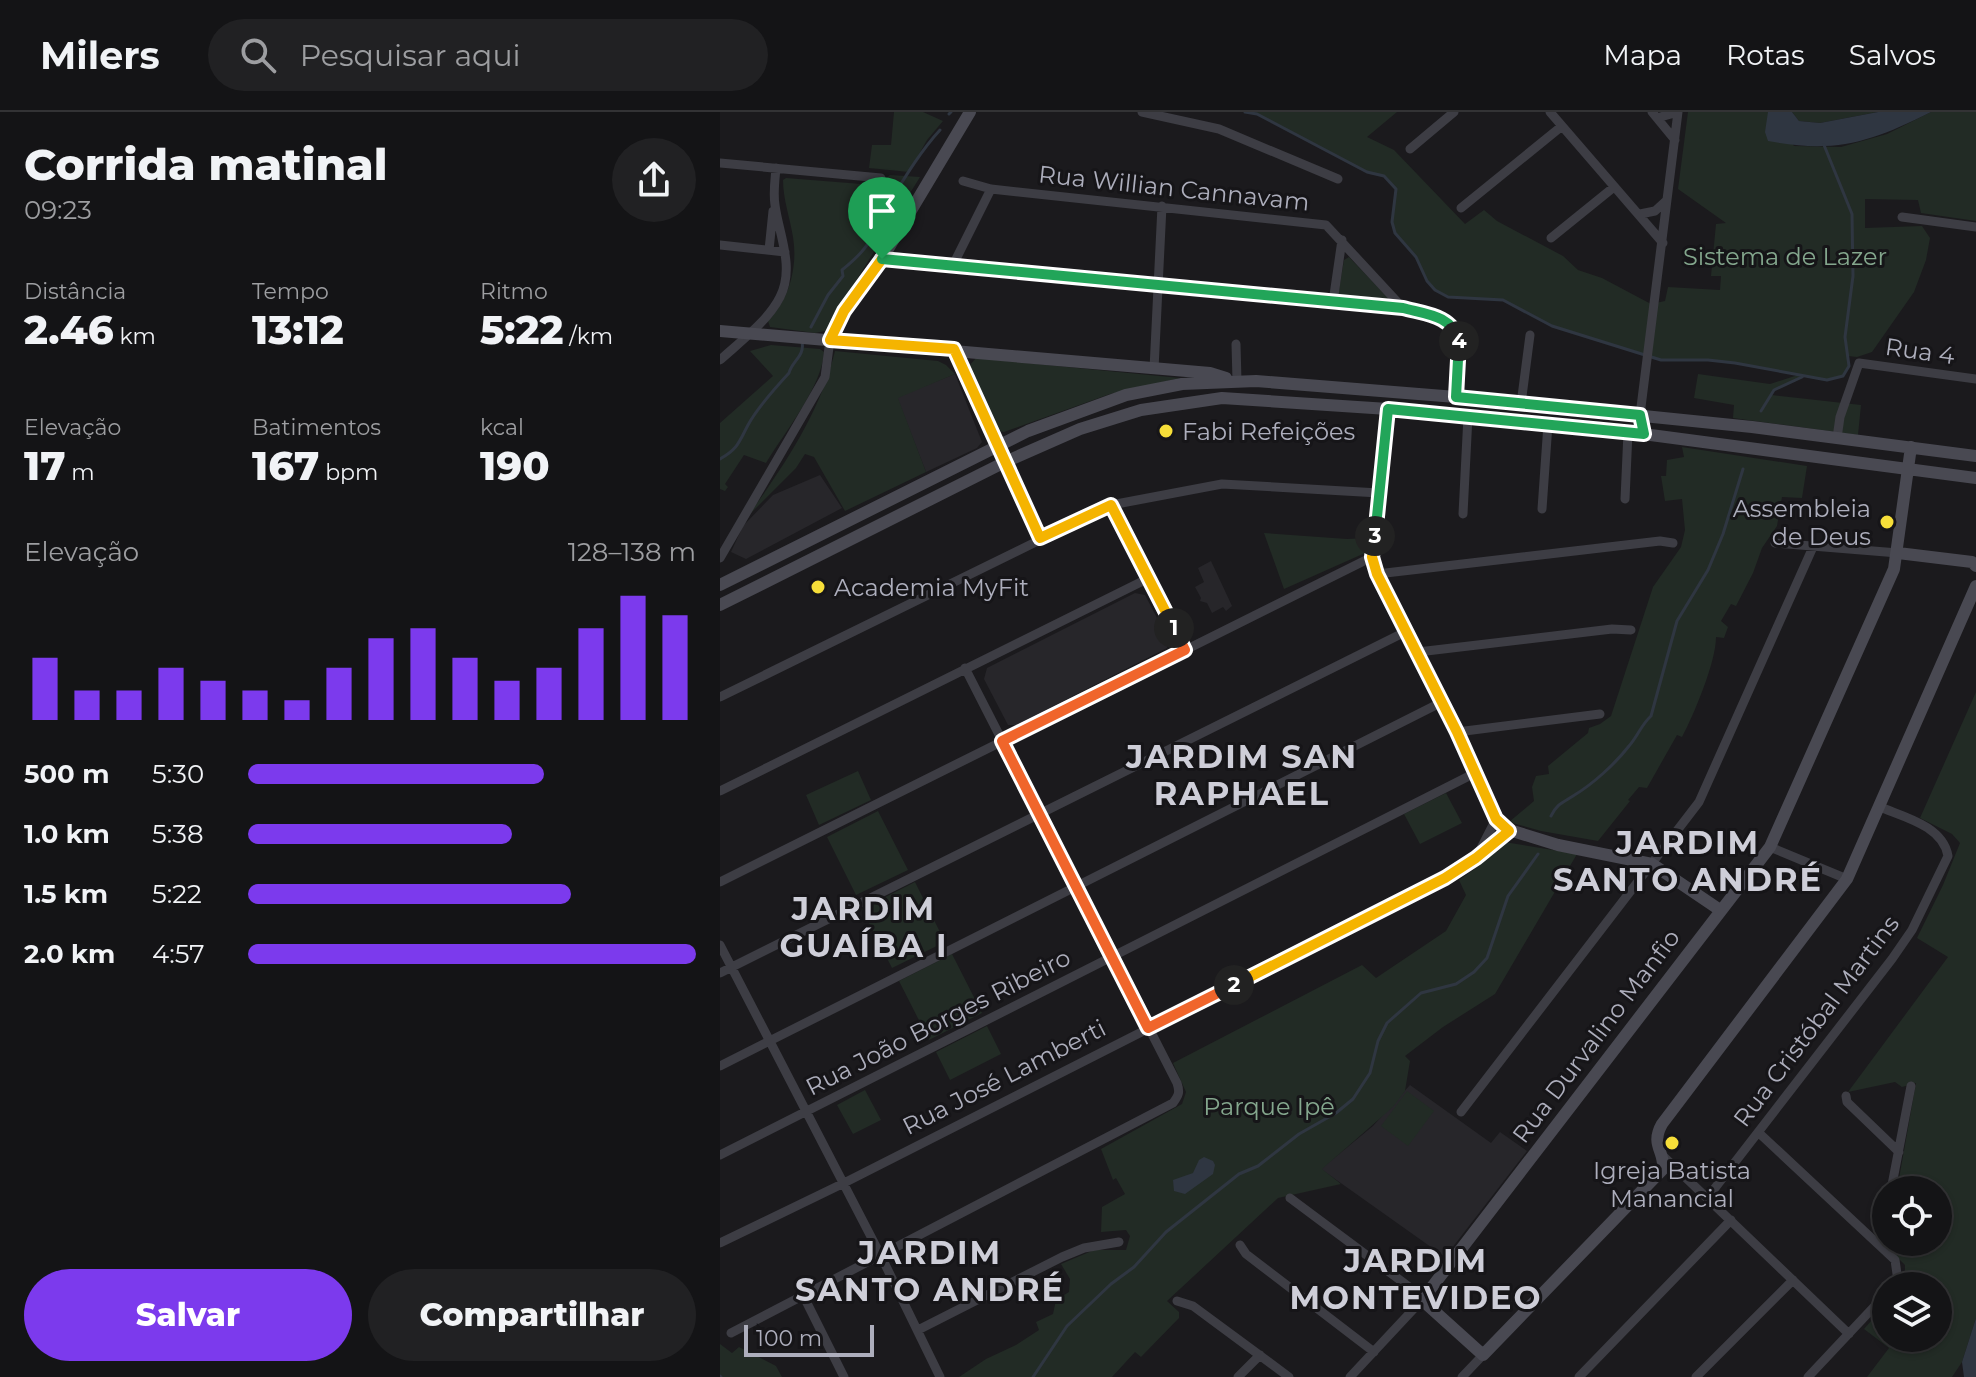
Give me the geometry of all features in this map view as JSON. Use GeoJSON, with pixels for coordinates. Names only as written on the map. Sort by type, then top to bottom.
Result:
{"type":"FeatureCollection","features":[{"type":"Feature","properties":{"kind":"street"},"geometry":{"type":"LineString","coordinates":[[720,558],[825,377],[830,340],[844,311],[882,259],[970,112]]}},
{"type":"Feature","properties":{"kind":"street"},"geometry":{"type":"LineString","coordinates":[[1142,112],[1219,129],[1338,179]]}},
{"type":"Feature","properties":{"kind":"street"},"geometry":{"type":"LineString","coordinates":[[1410,149],[1454,112]]}},
{"type":"Feature","properties":{"kind":"street"},"geometry":{"type":"LineString","coordinates":[[1550,112],[1663,243]]}},
{"type":"Feature","properties":{"kind":"street"},"geometry":{"type":"LineString","coordinates":[[1644,434],[1640,415],[1678,112],[1654,115]]}},
{"type":"Feature","properties":{"kind":"street"},"geometry":{"type":"LineString","coordinates":[[1654,115],[1675,140]]}},
{"type":"Feature","properties":{"kind":"street"},"geometry":{"type":"LineString","coordinates":[[1461,208],[1562,126]]}},
{"type":"Feature","properties":{"kind":"street"},"geometry":{"type":"LineString","coordinates":[[720,163],[881,178]]}},
{"type":"Feature","properties":{"kind":"street"},"geometry":{"type":"LineString","coordinates":[[769,250],[776,168]]}},
{"type":"Feature","properties":{"kind":"street","name":"Rua Willian Cannavam"},"geometry":{"type":"LineString","coordinates":[[963,181],[991,189],[1326,225],[1403,308]]}},
{"type":"Feature","properties":{"kind":"street"},"geometry":{"type":"LineString","coordinates":[[1551,238],[1614,187]]}},
{"type":"Feature","properties":{"kind":"street"},"geometry":{"type":"LineString","coordinates":[[952,267],[991,189]]}},
{"type":"Feature","properties":{"kind":"street"},"geometry":{"type":"LineString","coordinates":[[1640,214],[1655,211],[1668,199]]}},
{"type":"Feature","properties":{"kind":"street"},"geometry":{"type":"LineString","coordinates":[[720,360],[780,298],[785,279],[785,252],[774,203]]}},
{"type":"Feature","properties":{"kind":"street"},"geometry":{"type":"LineString","coordinates":[[1154,369],[1162,206]]}},
{"type":"Feature","properties":{"kind":"street"},"geometry":{"type":"LineString","coordinates":[[1902,217],[1976,227]]}},
{"type":"Feature","properties":{"kind":"street"},"geometry":{"type":"LineString","coordinates":[[1333,302],[1342,240]]}},
{"type":"Feature","properties":{"kind":"street"},"geometry":{"type":"LineString","coordinates":[[720,245],[785,252]]}},
{"type":"Feature","properties":{"kind":"street"},"geometry":{"type":"LineString","coordinates":[[882,259],[1403,308],[1447,321],[1457,332],[1461,347],[1456,397]]}},
{"type":"Feature","properties":{"kind":"street"},"geometry":{"type":"LineString","coordinates":[[720,331],[1210,373],[1235,380]]}},
{"type":"Feature","properties":{"kind":"street"},"geometry":{"type":"LineString","coordinates":[[1521,404],[1530,335]]}},
{"type":"Feature","properties":{"kind":"street"},"geometry":{"type":"LineString","coordinates":[[1235,380],[1236,344]]}},
{"type":"Feature","properties":{"kind":"street"},"geometry":{"type":"LineString","coordinates":[[954,349],[1040,538]]}},
{"type":"Feature","properties":{"kind":"street","name":"Rua 4"},"geometry":{"type":"LineString","coordinates":[[1837,438],[1840,417],[1859,363],[1976,379]]}},
{"type":"Feature","properties":{"kind":"street"},"geometry":{"type":"LineString","coordinates":[[720,585],[1028,431],[1126,395],[1182,384],[1235,380],[1456,397],[1640,415],[1976,456]]}},
{"type":"Feature","properties":{"kind":"street"},"geometry":{"type":"LineString","coordinates":[[720,605],[1005,462],[1080,429],[1141,410],[1197,400],[1222,398],[1388,409],[1628,432],[1976,478]]}},
{"type":"Feature","properties":{"kind":"street"},"geometry":{"type":"LineString","coordinates":[[1388,409],[1372,557],[1377,574],[1457,732],[1496,819],[1509,831],[1558,845],[1652,864],[1720,910]]}},
{"type":"Feature","properties":{"kind":"street"},"geometry":{"type":"LineString","coordinates":[[1463,514],[1468,416]]}},
{"type":"Feature","properties":{"kind":"street"},"geometry":{"type":"LineString","coordinates":[[1542,509],[1548,424]]}},
{"type":"Feature","properties":{"kind":"street"},"geometry":{"type":"LineString","coordinates":[[1625,499],[1628,432]]}},
{"type":"Feature","properties":{"kind":"street","name":"Rua Durvalino Manfio"},"geometry":{"type":"LineString","coordinates":[[1350,1377],[1422,1300],[1770,847],[1894,569],[1911,447]]}},
{"type":"Feature","properties":{"kind":"street"},"geometry":{"type":"LineString","coordinates":[[720,683],[723,695],[1111,505],[1222,484],[1379,493]]}},
{"type":"Feature","properties":{"kind":"street"},"geometry":{"type":"LineString","coordinates":[[1111,505],[1185,650]]}},
{"type":"Feature","properties":{"kind":"street"},"geometry":{"type":"LineString","coordinates":[[1377,574],[1660,541],[1673,543]]}},
{"type":"Feature","properties":{"kind":"street"},"geometry":{"type":"LineString","coordinates":[[1775,543],[1975,563]]}},
{"type":"Feature","properties":{"kind":"street"},"geometry":{"type":"LineString","coordinates":[[1461,1112],[1699,802],[1813,547]]}},
{"type":"Feature","properties":{"kind":"street"},"geometry":{"type":"LineString","coordinates":[[720,882],[1372,557]]}},
{"type":"Feature","properties":{"kind":"street"},"geometry":{"type":"LineString","coordinates":[[720,791],[1149,578]]}},
{"type":"Feature","properties":{"kind":"street"},"geometry":{"type":"LineString","coordinates":[[1653,1180],[1664,1166],[1657,1150],[1658,1131],[1662,1124],[1847,879],[1976,586]]}},
{"type":"Feature","properties":{"kind":"street"},"geometry":{"type":"LineString","coordinates":[[1418,652],[1612,629],[1631,630]]}},
{"type":"Feature","properties":{"kind":"street"},"geometry":{"type":"LineString","coordinates":[[720,973],[1038,812],[1407,631]]}},
{"type":"Feature","properties":{"kind":"street"},"geometry":{"type":"LineString","coordinates":[[731,1333],[1173,1103],[1179,1091],[965,668]]}},
{"type":"Feature","properties":{"kind":"street"},"geometry":{"type":"LineString","coordinates":[[720,1066],[1442,702]]}},
{"type":"Feature","properties":{"kind":"street"},"geometry":{"type":"LineString","coordinates":[[1457,732],[1600,714]]}},
{"type":"Feature","properties":{"kind":"street","name":"Rua João Borges Ribeiro"},"geometry":{"type":"LineString","coordinates":[[720,1155],[1475,773]]}},
{"type":"Feature","properties":{"kind":"street","name":"Rua Cristóbal Martins"},"geometry":{"type":"LineString","coordinates":[[1708,1197],[1912,930],[1948,856],[1946,845],[1937,833],[1880,807]]}},
{"type":"Feature","properties":{"kind":"street"},"geometry":{"type":"LineString","coordinates":[[1476,858],[1496,819]]}},
{"type":"Feature","properties":{"kind":"street","name":"Rua José Lamberti"},"geometry":{"type":"LineString","coordinates":[[720,1243],[1445,878],[1509,831]]}},
{"type":"Feature","properties":{"kind":"street"},"geometry":{"type":"LineString","coordinates":[[1770,847],[1847,879]]}},
{"type":"Feature","properties":{"kind":"street"},"geometry":{"type":"LineString","coordinates":[[720,945],[844,1183],[940,1377]]}},
{"type":"Feature","properties":{"kind":"street"},"geometry":{"type":"LineString","coordinates":[[1894,1176],[1911,1086]]}},
{"type":"Feature","properties":{"kind":"street"},"geometry":{"type":"LineString","coordinates":[[1846,1096],[1847,1102],[1899,1152]]}},
{"type":"Feature","properties":{"kind":"street"},"geometry":{"type":"LineString","coordinates":[[1759,1133],[1872,1239]]}},
{"type":"Feature","properties":{"kind":"street"},"geometry":{"type":"LineString","coordinates":[[1657,1150],[1849,1334]]}},
{"type":"Feature","properties":{"kind":"street"},"geometry":{"type":"LineString","coordinates":[[1462,1377],[1653,1180],[1662,1172],[1682,1174]]}},
{"type":"Feature","properties":{"kind":"street"},"geometry":{"type":"LineString","coordinates":[[1290,1198],[1416,1292],[1483,1355]]}},
{"type":"Feature","properties":{"kind":"street"},"geometry":{"type":"LineString","coordinates":[[1579,1377],[1731,1220]]}},
{"type":"Feature","properties":{"kind":"street"},"geometry":{"type":"LineString","coordinates":[[918,1330],[1062,1257],[1084,1248],[1119,1242]]}},
{"type":"Feature","properties":{"kind":"street"},"geometry":{"type":"LineString","coordinates":[[1240,1245],[1246,1254],[1374,1352]]}},
{"type":"Feature","properties":{"kind":"street"},"geometry":{"type":"LineString","coordinates":[[1696,1377],[1793,1280]]}},
{"type":"Feature","properties":{"kind":"street"},"geometry":{"type":"LineString","coordinates":[[803,1295],[844,1377]]}},
{"type":"Feature","properties":{"kind":"street"},"geometry":{"type":"LineString","coordinates":[[1177,1301],[1193,1306],[1289,1377]]}},
{"type":"Feature","properties":{"kind":"street"},"geometry":{"type":"LineString","coordinates":[[1808,1377],[1872,1309]]}},
{"type":"Feature","properties":{"kind":"street"},"geometry":{"type":"LineString","coordinates":[[1238,1377],[1260,1355]]}},
{"type":"Feature","properties":{"kind":"shaded area"},"geometry":{"type":"Polygon","coordinates":[[[1768,112],[1792,112],[1799,121],[1820,123],[1878,112],[1931,112],[1871,138],[1814,146],[1768,141],[1765,132],[1768,112]]]}},
{"type":"Feature","properties":{"kind":"shaded area"},"geometry":{"type":"Polygon","coordinates":[[[955,374],[982,442],[977,448],[926,472],[897,397],[955,374]]]}},
{"type":"Feature","properties":{"kind":"shaded area"},"geometry":{"type":"Polygon","coordinates":[[[820,475],[842,508],[746,559],[731,552],[743,526],[773,495],[820,475]]]}},
{"type":"Feature","properties":{"kind":"shaded area"},"geometry":{"type":"Polygon","coordinates":[[[1211,561],[1232,606],[1226,611],[1223,607],[1212,613],[1207,603],[1200,601],[1195,587],[1204,582],[1198,568],[1211,561]]]}},
{"type":"Feature","properties":{"kind":"shaded area"},"geometry":{"type":"Polygon","coordinates":[[[1135,593],[1145,595],[1168,639],[1167,648],[1016,725],[1008,725],[984,679],[987,668],[1135,593]]]}},
{"type":"Feature","properties":{"kind":"shaded area"},"geometry":{"type":"Polygon","coordinates":[[[1410,1085],[1491,1143],[1500,1132],[1527,1151],[1445,1257],[1321,1169],[1373,1126],[1410,1085]]]}},
{"type":"Feature","properties":{"kind":"shaded area"},"geometry":{"type":"Polygon","coordinates":[[[1204,1157],[1213,1161],[1213,1174],[1185,1194],[1174,1191],[1173,1180],[1193,1173],[1199,1160],[1204,1157]]]}},
{"type":"Feature","properties":{"kind":"shaded area"},"geometry":{"type":"Polygon","coordinates":[[[1976,1318],[1976,1377],[1964,1377],[1962,1362],[1976,1318]]]}},
{"type":"Feature","properties":{"kind":"green space"},"geometry":{"type":"Polygon","coordinates":[[[894,112],[923,112],[943,121],[927,140],[909,172],[869,168],[872,145],[891,145],[894,112]]]}},
{"type":"Feature","properties":{"kind":"green space","name":"Sistema de Lazer"},"geometry":{"type":"Polygon","coordinates":[[[1245,112],[1397,112],[1367,137],[1394,150],[1465,224],[1484,210],[1497,221],[1563,256],[1578,270],[1602,278],[1651,304],[1665,301],[1668,287],[1720,290],[1721,276],[1711,276],[1716,224],[1726,223],[1678,189],[1688,112],[1768,112],[1794,146],[1841,147],[1887,134],[1931,112],[1976,112],[1976,221],[1921,213],[1918,200],[1865,199],[1865,228],[1922,226],[1930,238],[1926,260],[1914,292],[1872,352],[1857,357],[1848,356],[1849,366],[1843,376],[1827,380],[1735,363],[1661,360],[1552,326],[1503,300],[1448,297],[1435,290],[1427,281],[1416,257],[1395,233],[1392,222],[1396,189],[1384,176],[1367,172],[1257,114],[1245,112]]]}},
{"type":"Feature","properties":{"kind":"green space"},"geometry":{"type":"Polygon","coordinates":[[[1792,112],[1878,112],[1820,123],[1799,121],[1792,112]]]}},
{"type":"Feature","properties":{"kind":"green space"},"geometry":{"type":"Polygon","coordinates":[[[890,175],[920,177],[825,331],[815,333],[770,327],[768,321],[786,293],[794,260],[783,180],[874,185],[890,175]]]}},
{"type":"Feature","properties":{"kind":"green space"},"geometry":{"type":"Polygon","coordinates":[[[1349,257],[1391,301],[1338,296],[1344,260],[1349,257]]]}},
{"type":"Feature","properties":{"kind":"green space"},"geometry":{"type":"Polygon","coordinates":[[[771,345],[820,349],[824,352],[822,366],[810,395],[766,463],[744,455],[725,484],[728,487],[725,491],[720,489],[720,423],[773,376],[750,351],[771,345]]]}},
{"type":"Feature","properties":{"kind":"green space"},"geometry":{"type":"Polygon","coordinates":[[[835,351],[938,361],[955,374],[898,398],[926,472],[845,511],[814,457],[805,454],[796,468],[748,516],[811,417],[835,351]]]}},
{"type":"Feature","properties":{"kind":"green space"},"geometry":{"type":"Polygon","coordinates":[[[976,358],[1180,378],[1110,394],[1004,432],[993,425],[968,367],[976,358]]]}},
{"type":"Feature","properties":{"kind":"green space"},"geometry":{"type":"Polygon","coordinates":[[[1698,374],[1770,384],[1798,375],[1800,377],[1774,390],[1772,395],[1861,405],[1858,435],[1733,418],[1734,405],[1694,398],[1698,374]]]}},
{"type":"Feature","properties":{"kind":"green space"},"geometry":{"type":"Polygon","coordinates":[[[1682,447],[1807,466],[1802,498],[1782,497],[1777,526],[1762,548],[1736,606],[1731,604],[1721,621],[1728,627],[1724,638],[1716,637],[1708,674],[1687,727],[1682,737],[1677,735],[1647,788],[1639,787],[1598,841],[1509,822],[1534,801],[1532,787],[1536,776],[1549,774],[1548,766],[1588,733],[1589,728],[1611,716],[1653,587],[1681,547],[1685,530],[1682,499],[1665,501],[1661,476],[1666,476],[1667,460],[1684,457],[1682,447]]]}},
{"type":"Feature","properties":{"kind":"green space"},"geometry":{"type":"Polygon","coordinates":[[[1264,533],[1370,538],[1365,553],[1284,589],[1264,533]]]}},
{"type":"Feature","properties":{"kind":"green space"},"geometry":{"type":"Polygon","coordinates":[[[1976,692],[1976,1318],[1962,1362],[1952,1377],[1867,1377],[1886,1352],[1952,1352],[1952,1272],[1905,1272],[1905,1265],[1896,1256],[1952,1256],[1952,1176],[1899,1176],[1916,1083],[1902,1087],[1895,1082],[1848,1092],[1948,957],[1917,938],[1960,843],[1952,834],[1920,818],[1976,692]]]}},
{"type":"Feature","properties":{"kind":"green space"},"geometry":{"type":"Polygon","coordinates":[[[858,771],[871,800],[819,825],[806,795],[858,771]]]}},
{"type":"Feature","properties":{"kind":"green space"},"geometry":{"type":"Polygon","coordinates":[[[1446,793],[1462,823],[1420,844],[1404,814],[1446,793]]]}},
{"type":"Feature","properties":{"kind":"green space"},"geometry":{"type":"Polygon","coordinates":[[[878,811],[908,870],[856,895],[827,837],[878,811]]]}},
{"type":"Feature","properties":{"kind":"green space","name":"Parque Ipê"},"geometry":{"type":"Polygon","coordinates":[[[1504,842],[1577,854],[1495,994],[1405,1056],[1410,1061],[1405,1091],[1393,1107],[1322,1169],[1341,1184],[1278,1198],[1167,1301],[1179,1312],[1179,1318],[1141,1357],[1135,1352],[1112,1377],[959,1377],[1039,1330],[1036,1322],[1053,1314],[1056,1300],[1069,1292],[1070,1279],[1061,1264],[1094,1250],[1126,1250],[1130,1236],[1126,1230],[1101,1232],[1102,1207],[1125,1194],[1116,1178],[1113,1180],[1101,1149],[1182,1104],[1186,1092],[1173,1063],[1362,965],[1376,978],[1446,931],[1466,895],[1459,880],[1504,842]]]}},
{"type":"Feature","properties":{"kind":"green space"},"geometry":{"type":"Polygon","coordinates":[[[915,882],[945,942],[892,968],[862,909],[915,882]]]}},
{"type":"Feature","properties":{"kind":"green space"},"geometry":{"type":"Polygon","coordinates":[[[952,954],[982,1013],[929,1040],[899,981],[952,954]]]}},
{"type":"Feature","properties":{"kind":"green space"},"geometry":{"type":"Polygon","coordinates":[[[987,1026],[1001,1054],[950,1080],[936,1052],[987,1026]]]}},
{"type":"Feature","properties":{"kind":"green space"},"geometry":{"type":"Polygon","coordinates":[[[865,1090],[881,1120],[853,1134],[837,1105],[865,1090]]]}},
{"type":"Feature","properties":{"kind":"green space"},"geometry":{"type":"Polygon","coordinates":[[[1407,1091],[1434,1111],[1408,1146],[1381,1126],[1407,1091]]]}},
{"type":"Feature","properties":{"kind":"green space"},"geometry":{"type":"Polygon","coordinates":[[[1872,1320],[1872,1335],[1864,1329],[1872,1320]]]}},
{"type":"Feature","properties":{"kind":"green space"},"geometry":{"type":"Polygon","coordinates":[[[720,1344],[732,1353],[739,1347],[776,1366],[782,1377],[720,1377],[720,1344]]]}},
{"type":"Feature","properties":{"kind":"waterway"},"geometry":{"type":"LineString","coordinates":[[1245,112],[1257,114],[1367,172],[1384,176],[1396,189],[1392,222],[1395,233],[1416,257],[1427,281],[1448,297],[1503,300],[1552,326],[1661,360],[1735,363],[1827,380],[1843,376],[1849,366],[1845,337],[1853,276],[1852,214],[1824,145]]}},
{"type":"Feature","properties":{"kind":"waterway"},"geometry":{"type":"LineString","coordinates":[[811,327],[828,295],[843,276],[842,270],[866,246],[903,180],[940,130]]}},
{"type":"Feature","properties":{"kind":"waterway"},"geometry":{"type":"LineString","coordinates":[[720,459],[737,445],[756,412],[789,373],[802,351],[802,342]]}},
{"type":"Feature","properties":{"kind":"waterway"},"geometry":{"type":"LineString","coordinates":[[1761,411],[1774,390],[1802,377]]}},
{"type":"Feature","properties":{"kind":"waterway"},"geometry":{"type":"LineString","coordinates":[[1551,816],[1560,804],[1610,767],[1651,716],[1677,621],[1708,570],[1743,469]]}},
{"type":"Feature","properties":{"kind":"waterway"},"geometry":{"type":"LineString","coordinates":[[1033,1377],[1067,1326],[1111,1284],[1134,1267],[1166,1232],[1239,1174],[1258,1166],[1299,1134],[1336,1113],[1353,1099],[1370,1073],[1378,1041],[1387,1023],[1421,993],[1456,984],[1487,958],[1508,896],[1538,854]]}},
{"type":"Feature","properties":{"kind":"place","name":"Fabi Refeições"},"geometry":{"type":"Point","coordinates":[1166,431]}},
{"type":"Feature","properties":{"kind":"place","name":"Assembleia de Deus"},"geometry":{"type":"Point","coordinates":[1887,522]}},
{"type":"Feature","properties":{"kind":"place","name":"Academia MyFit"},"geometry":{"type":"Point","coordinates":[818,587]}},
{"type":"Feature","properties":{"kind":"place","name":"Igreja Batista Manancial"},"geometry":{"type":"Point","coordinates":[1672,1143]}},
{"type":"Feature","properties":{"kind":"district","name":"JARDIM SAN RAPHAEL"},"geometry":{"type":"Point","coordinates":[1242,774]}},
{"type":"Feature","properties":{"kind":"district","name":"JARDIM SANTO ANDRÉ"},"geometry":{"type":"Point","coordinates":[1688,860]}},
{"type":"Feature","properties":{"kind":"district","name":"JARDIM GUAÍBA I"},"geometry":{"type":"Point","coordinates":[864,926]}},
{"type":"Feature","properties":{"kind":"district","name":"JARDIM SANTO ANDRÉ"},"geometry":{"type":"Point","coordinates":[930,1270]}},
{"type":"Feature","properties":{"kind":"district","name":"JARDIM MONTEVIDEO"},"geometry":{"type":"Point","coordinates":[1416,1278]}},
{"type":"Feature","properties":{"kind":"route"},"geometry":{"type":"LineString","coordinates":[[882,259],[1403,308],[1447,321],[1457,332],[1461,347],[1456,397],[1640,415],[1644,434],[1388,409],[1372,557],[1377,574],[1457,732],[1496,819],[1509,831],[1445,878],[1148,1028],[1002,741],[1185,650],[1111,505],[1040,538],[954,349],[830,340],[844,311],[882,259]]}}]}
